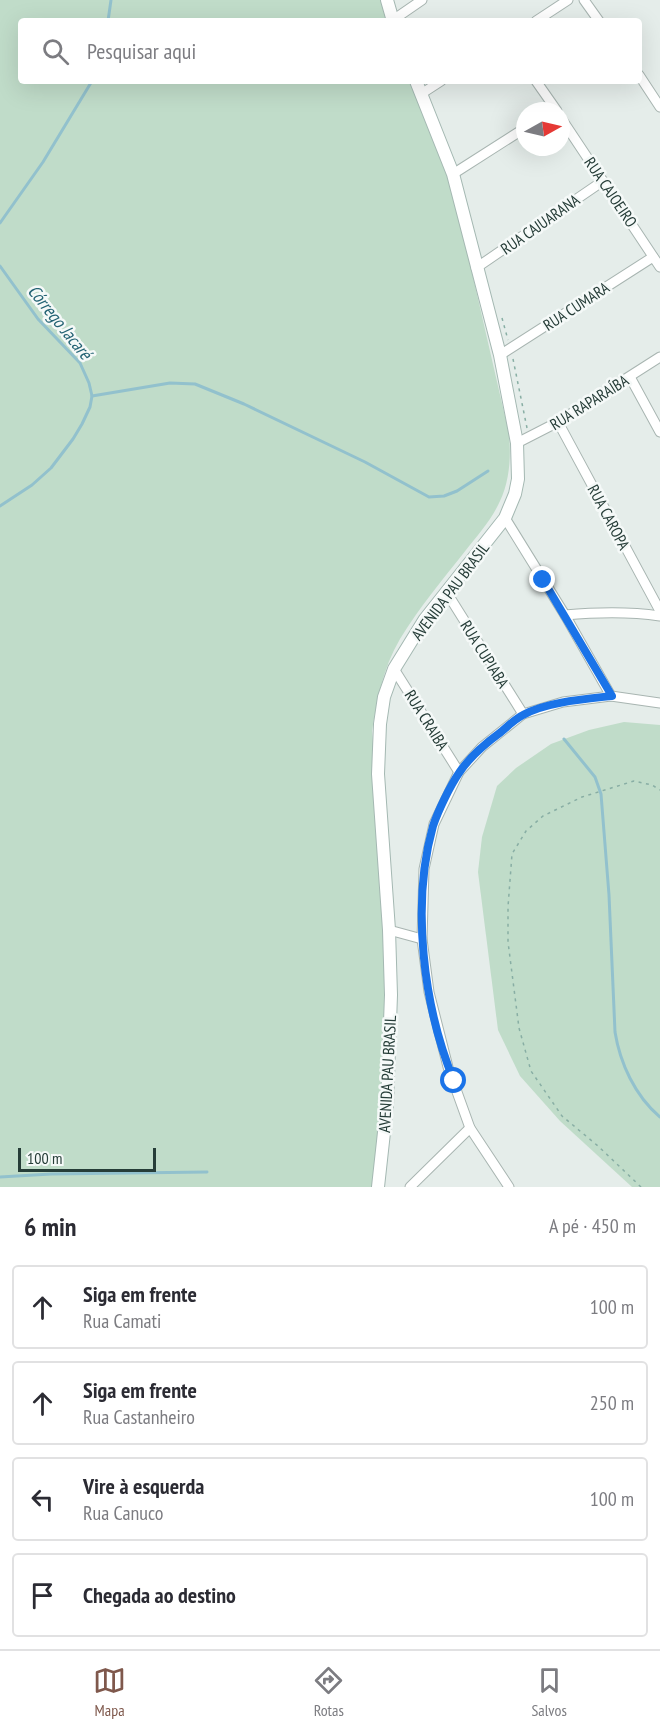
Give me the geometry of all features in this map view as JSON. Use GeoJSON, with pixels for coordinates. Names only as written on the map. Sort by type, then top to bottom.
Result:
{"type":"FeatureCollection","features":[{"type":"Feature","properties":{"kind":"main road"},"geometry":{"type":"LineString","coordinates":[[387,0],[392,18]]}},
{"type":"Feature","properties":{"kind":"main road","name":"AVENIDA PAU BRASIL"},"geometry":{"type":"LineString","coordinates":[[378,1187],[387,1105],[391,995],[389,930],[378,774],[380,724],[384,696],[394,669],[425,619],[505,518],[515,494],[523,440],[453,174],[417,84]]}},
{"type":"Feature","properties":{"kind":"street"},"geometry":{"type":"LineString","coordinates":[[397,18],[422,0]]}},
{"type":"Feature","properties":{"kind":"street"},"geometry":{"type":"LineString","coordinates":[[541,18],[568,0]]}},
{"type":"Feature","properties":{"kind":"street"},"geometry":{"type":"LineString","coordinates":[[584,0],[597,18]]}},
{"type":"Feature","properties":{"kind":"street"},"geometry":{"type":"LineString","coordinates":[[642,79],[660,106]]}},
{"type":"Feature","properties":{"kind":"street"},"geometry":{"type":"LineString","coordinates":[[421,94],[436,84]]}},
{"type":"Feature","properties":{"kind":"street"},"geometry":{"type":"LineString","coordinates":[[538,84],[549,102]]}},
{"type":"Feature","properties":{"kind":"street","name":"RUA CAJOEIRO"},"geometry":{"type":"LineString","coordinates":[[570,131],[660,267]]}},
{"type":"Feature","properties":{"kind":"street"},"geometry":{"type":"LineString","coordinates":[[453,174],[516,134]]}},
{"type":"Feature","properties":{"kind":"street","name":"RUA CAJUARANA"},"geometry":{"type":"LineString","coordinates":[[476,268],[603,180]]}},
{"type":"Feature","properties":{"kind":"street","name":"RUA CUMARA"},"geometry":{"type":"LineString","coordinates":[[500,355],[653,257]]}},
{"type":"Feature","properties":{"kind":"street","name":"RUA RAPARAÍBA"},"geometry":{"type":"LineString","coordinates":[[523,440],[558,422],[660,357]]}},
{"type":"Feature","properties":{"kind":"street"},"geometry":{"type":"LineString","coordinates":[[630,377],[660,432]]}},
{"type":"Feature","properties":{"kind":"street","name":"RUA CAROPA"},"geometry":{"type":"LineString","coordinates":[[558,422],[660,611]]}},
{"type":"Feature","properties":{"kind":"street"},"geometry":{"type":"LineString","coordinates":[[505,518],[612,696]]}},
{"type":"Feature","properties":{"kind":"street","name":"RUA CUPIABA"},"geometry":{"type":"LineString","coordinates":[[447,593],[523,714]]}},
{"type":"Feature","properties":{"kind":"street"},"geometry":{"type":"LineString","coordinates":[[565,615],[622,611],[660,616]]}},
{"type":"Feature","properties":{"kind":"street","name":"RUA CRAIBA"},"geometry":{"type":"LineString","coordinates":[[394,669],[459,772]]}},
{"type":"Feature","properties":{"kind":"street"},"geometry":{"type":"LineString","coordinates":[[509,1187],[470,1128],[448,1067],[429,992],[422,939],[424,869],[434,824],[459,772],[482,747],[523,714],[563,702],[612,696],[660,703]]}},
{"type":"Feature","properties":{"kind":"street"},"geometry":{"type":"LineString","coordinates":[[389,930],[422,939]]}},
{"type":"Feature","properties":{"kind":"street"},"geometry":{"type":"LineString","coordinates":[[410,1187],[470,1128]]}},
{"type":"Feature","properties":{"kind":"path"},"geometry":{"type":"LineString","coordinates":[[502,316],[521,393],[523,440]]}},
{"type":"Feature","properties":{"kind":"path"},"geometry":{"type":"LineString","coordinates":[[641,1187],[562,1116],[531,1071],[519,1028],[508,942],[512,854],[526,831],[543,816],[582,796],[634,781],[652,785],[660,790]]}},
{"type":"Feature","properties":{"kind":"green space"},"geometry":{"type":"Polygon","coordinates":[[[0,0],[384,0],[390,18],[18,18],[18,84],[415,84],[451,181],[509,434],[509,468],[506,485],[493,514],[423,605],[400,639],[385,672],[376,707],[372,731],[389,986],[381,1123],[372,1187],[0,1187],[0,0]]]}},
{"type":"Feature","properties":{"kind":"green space"},"geometry":{"type":"Polygon","coordinates":[[[624,722],[660,725],[660,1187],[632,1187],[560,1121],[520,1076],[498,1030],[478,872],[482,837],[497,786],[516,768],[551,744],[589,730],[624,722]]]}},
{"type":"Feature","properties":{"kind":"waterway","name":"Córrego Jacaré"},"geometry":{"type":"LineString","coordinates":[[108,18],[111,0]]}},
{"type":"Feature","properties":{"kind":"waterway","name":"Córrego Jacaré"},"geometry":{"type":"LineString","coordinates":[[0,223],[43,162],[90,84]]}},
{"type":"Feature","properties":{"kind":"waterway","name":"Córrego Jacaré"},"geometry":{"type":"LineString","coordinates":[[0,266],[38,319],[80,363],[92,396],[90,407],[82,424],[51,468],[32,485],[0,506]]}},
{"type":"Feature","properties":{"kind":"waterway"},"geometry":{"type":"LineString","coordinates":[[92,396],[170,383],[195,384],[244,404],[365,462],[429,497],[444,496],[457,491],[488,471]]}},
{"type":"Feature","properties":{"kind":"waterway"},"geometry":{"type":"LineString","coordinates":[[564,739],[595,777],[601,794],[617,1044],[636,1089],[660,1117]]}},
{"type":"Feature","properties":{"kind":"waterway"},"geometry":{"type":"LineString","coordinates":[[0,1177],[207,1172]]}},
{"type":"Feature","properties":{"kind":"route"},"geometry":{"type":"LineString","coordinates":[[454,1081],[448,1067],[429,992],[422,939],[424,869],[434,824],[459,772],[482,747],[523,714],[563,702],[612,696],[543,580]]}}]}
